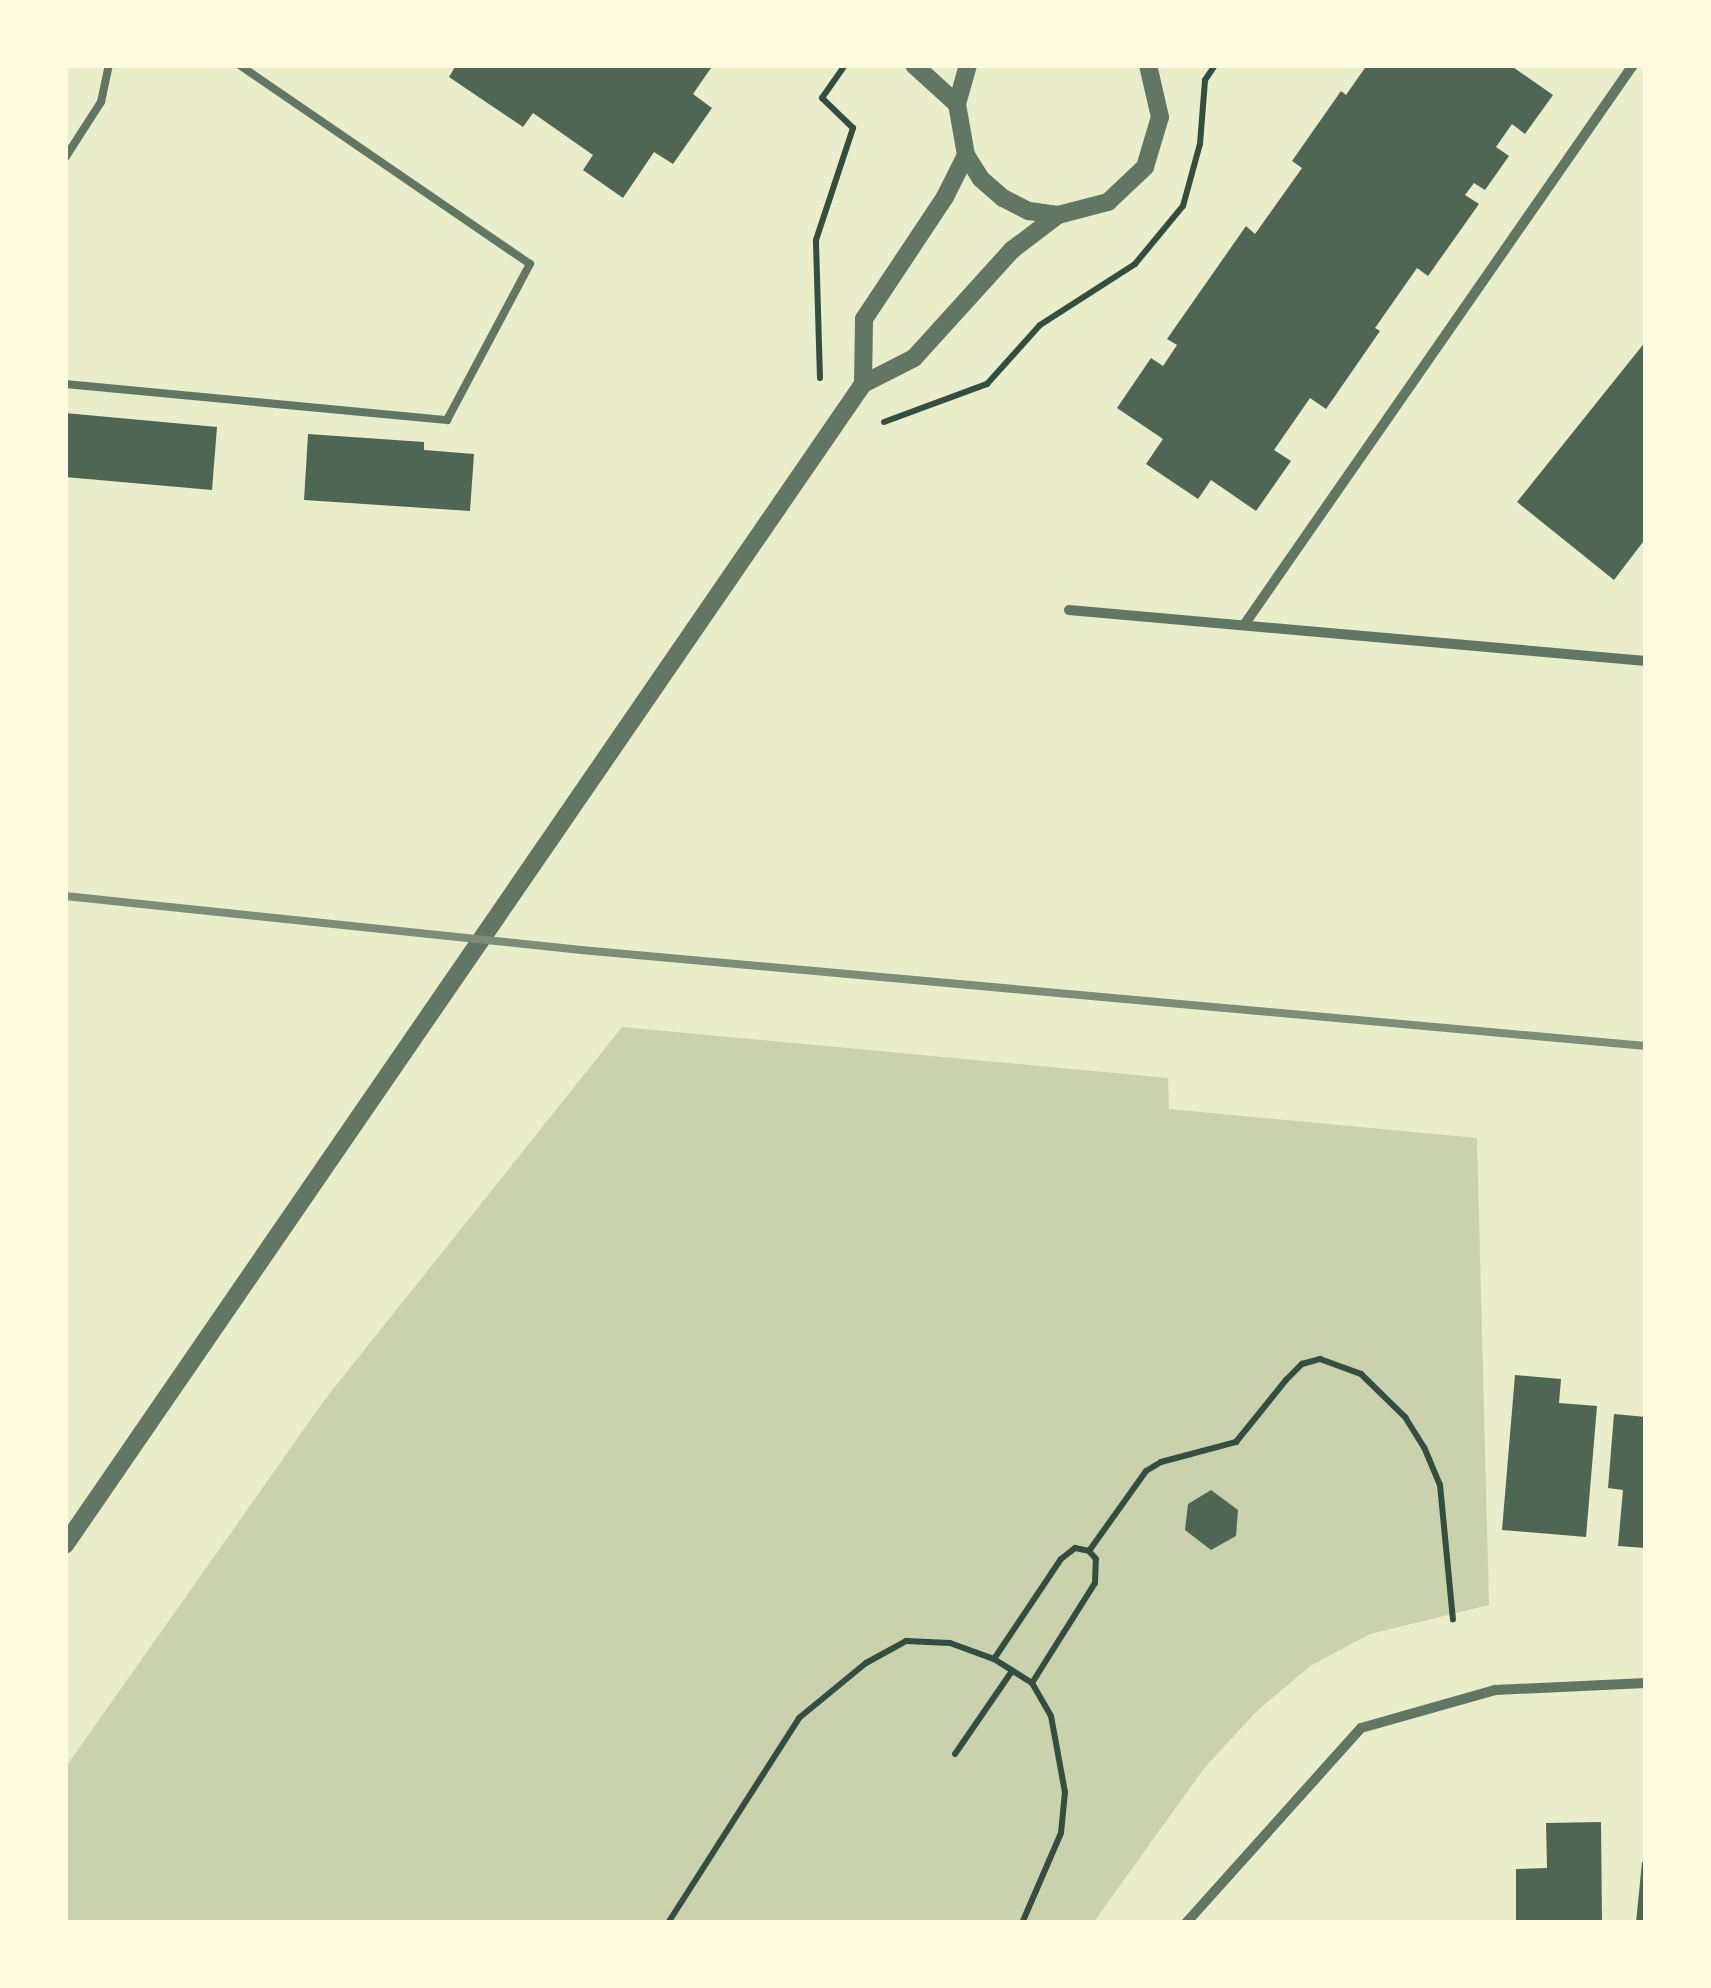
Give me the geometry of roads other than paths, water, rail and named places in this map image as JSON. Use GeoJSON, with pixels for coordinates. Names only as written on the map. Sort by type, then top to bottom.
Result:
{"type":"FeatureCollection","features":[{"type":"Feature","properties":{"kind":"street"},"geometry":{"type":"LineString","coordinates":[[914,65],[957,104]]}},
{"type":"Feature","properties":{"kind":"street"},"geometry":{"type":"LineString","coordinates":[[968,65],[957,104],[966,154],[981,179],[1003,198],[1029,211],[1058,215],[1108,202],[1145,167],[1160,117],[1149,65]]}},
{"type":"Feature","properties":{"kind":"street"},"geometry":{"type":"LineString","coordinates":[[1244,626],[1634,65]]}},
{"type":"Feature","properties":{"kind":"street"},"geometry":{"type":"LineString","coordinates":[[863,384],[864,320],[944,197],[966,154]]}},
{"type":"Feature","properties":{"kind":"street"},"geometry":{"type":"LineString","coordinates":[[65,1545],[863,384],[914,358],[1012,250],[1058,215]]}},
{"type":"Feature","properties":{"kind":"street"},"geometry":{"type":"LineString","coordinates":[[1069,610],[1646,660]]}},
{"type":"Feature","properties":{"kind":"street"},"geometry":{"type":"LineString","coordinates":[[1186,1923],[1361,1728],[1495,1690],[1646,1682]]}},
{"type":"Feature","properties":{"kind":"lane"},"geometry":{"type":"LineString","coordinates":[[65,158],[101,102],[109,65]]}},
{"type":"Feature","properties":{"kind":"lane"},"geometry":{"type":"LineString","coordinates":[[65,384],[447,420],[530,264],[239,65]]}},
{"type":"Feature","properties":{"kind":"railway"},"geometry":{"type":"LineString","coordinates":[[65,896],[581,950],[1646,1046]]}}]}
